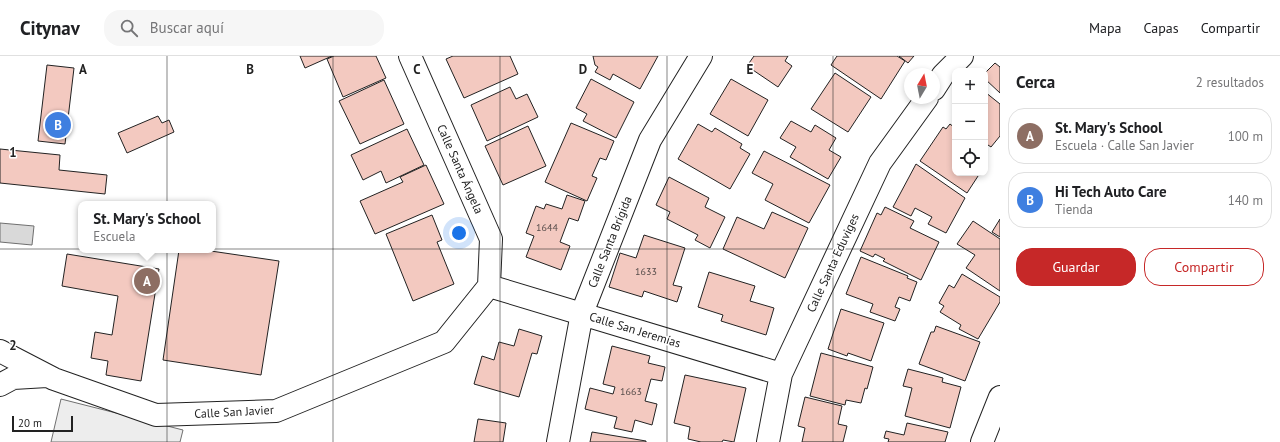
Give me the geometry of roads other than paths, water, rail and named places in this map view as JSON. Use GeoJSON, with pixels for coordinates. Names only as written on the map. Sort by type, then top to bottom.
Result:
{"type":"FeatureCollection","features":[{"type":"Feature","properties":{"kind":"street","name":"Calle Santa Ángela"},"geometry":{"type":"LineString","coordinates":[[410,56],[491,239],[489,286]]}},
{"type":"Feature","properties":{"kind":"street","name":"Calle Santa Brígida"},"geometry":{"type":"LineString","coordinates":[[558,442],[582,313],[650,140],[701,56]]}},
{"type":"Feature","properties":{"kind":"street"},"geometry":{"type":"LineString","coordinates":[[940,81],[962,56]]}},
{"type":"Feature","properties":{"kind":"street","name":"Calle Santa Eduviges"},"geometry":{"type":"LineString","coordinates":[[768,442],[781,374],[880,163],[923,104]]}},
{"type":"Feature","properties":{"kind":"street","name":"Calle San Jeremías"},"geometry":{"type":"LineString","coordinates":[[489,286],[781,374]]}},
{"type":"Feature","properties":{"kind":"street","name":"Calle San Javier"},"geometry":{"type":"LineString","coordinates":[[0,351],[49,376],[156,415],[276,412],[444,342],[489,286]]}},
{"type":"Feature","properties":{"kind":"street"},"geometry":{"type":"LineString","coordinates":[[0,385],[13,378],[49,376]]}},
{"type":"Feature","properties":{"kind":"street"},"geometry":{"type":"LineString","coordinates":[[982,442],[1000,397]]}},
{"type":"Feature","properties":{"kind":"place","name":"Hi Tech Auto Care"},"geometry":{"type":"Point","coordinates":[58,125]}},
{"type":"Feature","properties":{"kind":"place","name":"St. Mary's School"},"geometry":{"type":"Point","coordinates":[147,281]}}]}
